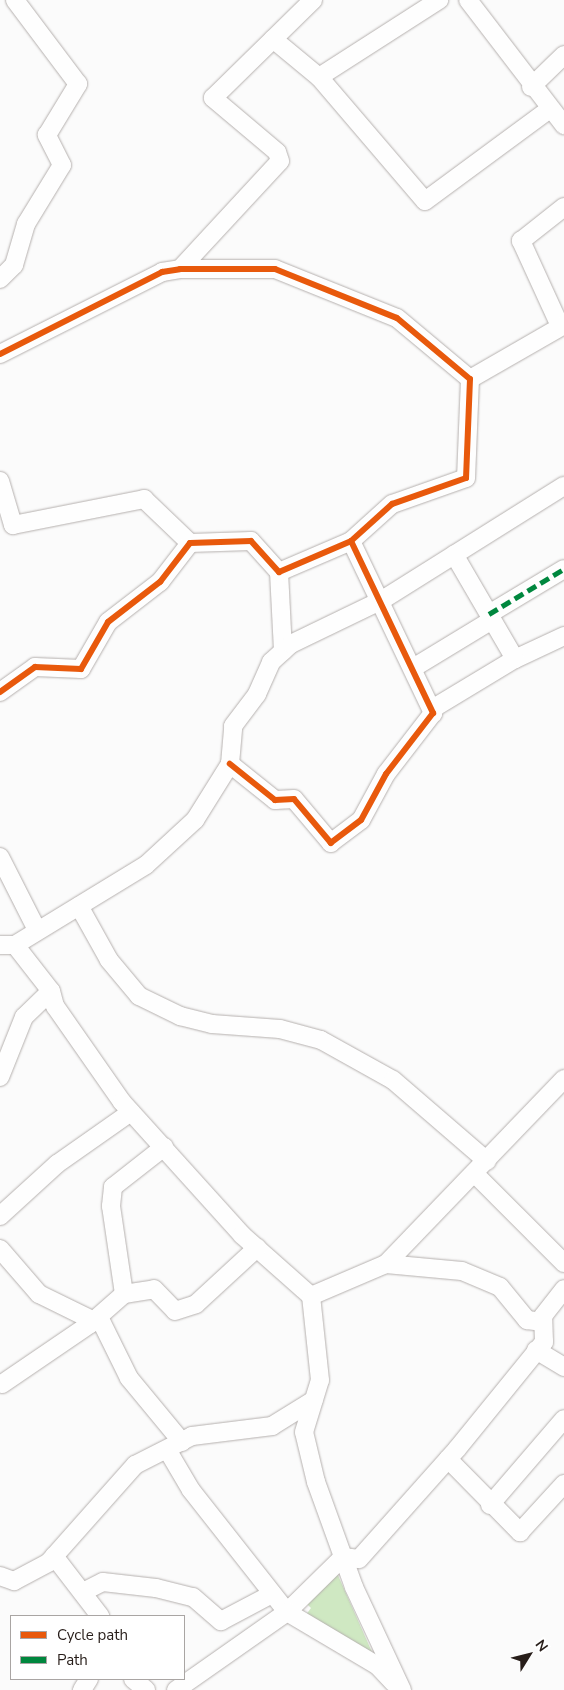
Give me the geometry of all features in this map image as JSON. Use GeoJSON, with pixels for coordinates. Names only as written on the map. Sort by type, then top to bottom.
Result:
{"type":"FeatureCollection","features":[{"type":"Feature","properties":{"kind":"street"},"geometry":{"type":"LineString","coordinates":[[0,279],[14,265],[26,224],[62,165],[47,135],[78,84],[15,0]]}},
{"type":"Feature","properties":{"kind":"street"},"geometry":{"type":"LineString","coordinates":[[180,269],[280,161],[277,152],[212,98],[313,0]]}},
{"type":"Feature","properties":{"kind":"street"},"geometry":{"type":"LineString","coordinates":[[319,77],[439,0]]}},
{"type":"Feature","properties":{"kind":"street"},"geometry":{"type":"LineString","coordinates":[[468,0],[530,87],[564,125]]}},
{"type":"Feature","properties":{"kind":"street"},"geometry":{"type":"LineString","coordinates":[[274,39],[319,77],[425,201],[550,109]]}},
{"type":"Feature","properties":{"kind":"street"},"geometry":{"type":"LineString","coordinates":[[530,87],[564,55]]}},
{"type":"Feature","properties":{"kind":"street"},"geometry":{"type":"LineString","coordinates":[[470,379],[562,325],[521,241],[564,207]]}},
{"type":"Feature","properties":{"kind":"street"},"geometry":{"type":"LineString","coordinates":[[0,354],[162,272],[180,269],[275,269],[397,318],[470,379]]}},
{"type":"Feature","properties":{"kind":"street"},"geometry":{"type":"LineString","coordinates":[[280,572],[351,541],[392,504],[466,478],[470,379]]}},
{"type":"Feature","properties":{"kind":"street"},"geometry":{"type":"LineString","coordinates":[[0,481],[7,526],[144,499],[190,543],[251,541],[280,572],[283,651]]}},
{"type":"Feature","properties":{"kind":"street"},"geometry":{"type":"LineString","coordinates":[[402,1690],[343,1557],[304,1432],[320,1380],[311,1296],[258,1248],[131,1112],[55,1006],[51,991],[8,945],[79,906],[146,865],[195,820],[230,764],[233,726],[256,694],[271,662],[283,651],[382,600],[564,486]]}},
{"type":"Feature","properties":{"kind":"street"},"geometry":{"type":"LineString","coordinates":[[351,541],[382,600],[432,710]]}},
{"type":"Feature","properties":{"kind":"street"},"geometry":{"type":"LineString","coordinates":[[0,692],[35,667],[81,669],[108,622],[160,582],[190,543]]}},
{"type":"Feature","properties":{"kind":"street"},"geometry":{"type":"LineString","coordinates":[[454,554],[515,659]]}},
{"type":"Feature","properties":{"kind":"street"},"geometry":{"type":"LineString","coordinates":[[413,668],[564,569]]}},
{"type":"Feature","properties":{"kind":"street"},"geometry":{"type":"LineString","coordinates":[[230,764],[276,800],[294,799],[331,843],[361,820],[432,710],[515,659],[564,636]]}},
{"type":"Feature","properties":{"kind":"street"},"geometry":{"type":"LineString","coordinates":[[0,857],[36,928]]}},
{"type":"Feature","properties":{"kind":"street"},"geometry":{"type":"LineString","coordinates":[[79,906],[109,960],[138,996],[204,1022],[280,1029],[321,1040],[393,1080],[487,1161]]}},
{"type":"Feature","properties":{"kind":"street"},"geometry":{"type":"LineString","coordinates":[[0,1077],[24,1017],[51,991]]}},
{"type":"Feature","properties":{"kind":"street"},"geometry":{"type":"LineString","coordinates":[[311,1296],[386,1264],[564,1079]]}},
{"type":"Feature","properties":{"kind":"street"},"geometry":{"type":"LineString","coordinates":[[0,1216],[57,1164],[131,1112]]}},
{"type":"Feature","properties":{"kind":"street"},"geometry":{"type":"LineString","coordinates":[[124,1294],[111,1206],[113,1187],[164,1147]]}},
{"type":"Feature","properties":{"kind":"street"},"geometry":{"type":"LineString","coordinates":[[474,1174],[564,1263]]}},
{"type":"Feature","properties":{"kind":"street"},"geometry":{"type":"LineString","coordinates":[[2,1384],[96,1319],[124,1294],[154,1289],[175,1311],[196,1304],[258,1248]]}},
{"type":"Feature","properties":{"kind":"street"},"geometry":{"type":"LineString","coordinates":[[0,1249],[39,1294],[96,1319],[129,1378],[175,1447],[191,1490],[288,1612],[378,1666],[402,1690]]}},
{"type":"Feature","properties":{"kind":"street"},"geometry":{"type":"LineString","coordinates":[[386,1264],[462,1272],[500,1287],[528,1320],[544,1322]]}},
{"type":"Feature","properties":{"kind":"street"},"geometry":{"type":"LineString","coordinates":[[343,1557],[358,1559],[448,1459],[544,1342],[544,1322],[564,1289]]}},
{"type":"Feature","properties":{"kind":"street"},"geometry":{"type":"LineString","coordinates":[[536,1350],[564,1367]]}},
{"type":"Feature","properties":{"kind":"street"},"geometry":{"type":"LineString","coordinates":[[0,1576],[14,1581],[54,1556],[135,1465],[175,1447],[192,1436],[272,1426],[314,1400]]}},
{"type":"Feature","properties":{"kind":"street"},"geometry":{"type":"LineString","coordinates":[[490,1505],[563,1422]]}},
{"type":"Feature","properties":{"kind":"street"},"geometry":{"type":"LineString","coordinates":[[448,1459],[490,1505],[520,1532],[564,1484]]}},
{"type":"Feature","properties":{"kind":"street"},"geometry":{"type":"LineString","coordinates":[[54,1556],[99,1615]]}},
{"type":"Feature","properties":{"kind":"street"},"geometry":{"type":"LineString","coordinates":[[176,1690],[288,1612],[343,1557]]}},
{"type":"Feature","properties":{"kind":"street"},"geometry":{"type":"LineString","coordinates":[[83,1592],[103,1582],[156,1588],[193,1597],[221,1621],[272,1594]]}},
{"type":"Feature","properties":{"kind":"street"},"geometry":{"type":"LineString","coordinates":[[134,1680],[146,1690]]}},
{"type":"Feature","properties":{"kind":"green space"},"geometry":{"type":"Polygon","coordinates":[[[337,1573],[372,1652],[305,1616],[311,1608],[304,1601],[337,1573]]]}},
{"type":"Feature","properties":{"kind":"marked path"},"geometry":{"type":"LineString","coordinates":[[489,614],[564,569]]}},
{"type":"Feature","properties":{"kind":"cycle path"},"geometry":{"type":"LineString","coordinates":[[0,354],[162,272],[180,269],[275,269],[397,318],[470,379],[466,478],[392,504],[351,541]]}},
{"type":"Feature","properties":{"kind":"cycle path"},"geometry":{"type":"LineString","coordinates":[[0,692],[35,667],[81,669],[108,622],[160,582],[190,543],[251,541],[279,572],[351,541],[433,713],[386,774],[361,820],[331,843],[294,799],[275,800],[230,764]]}}]}
